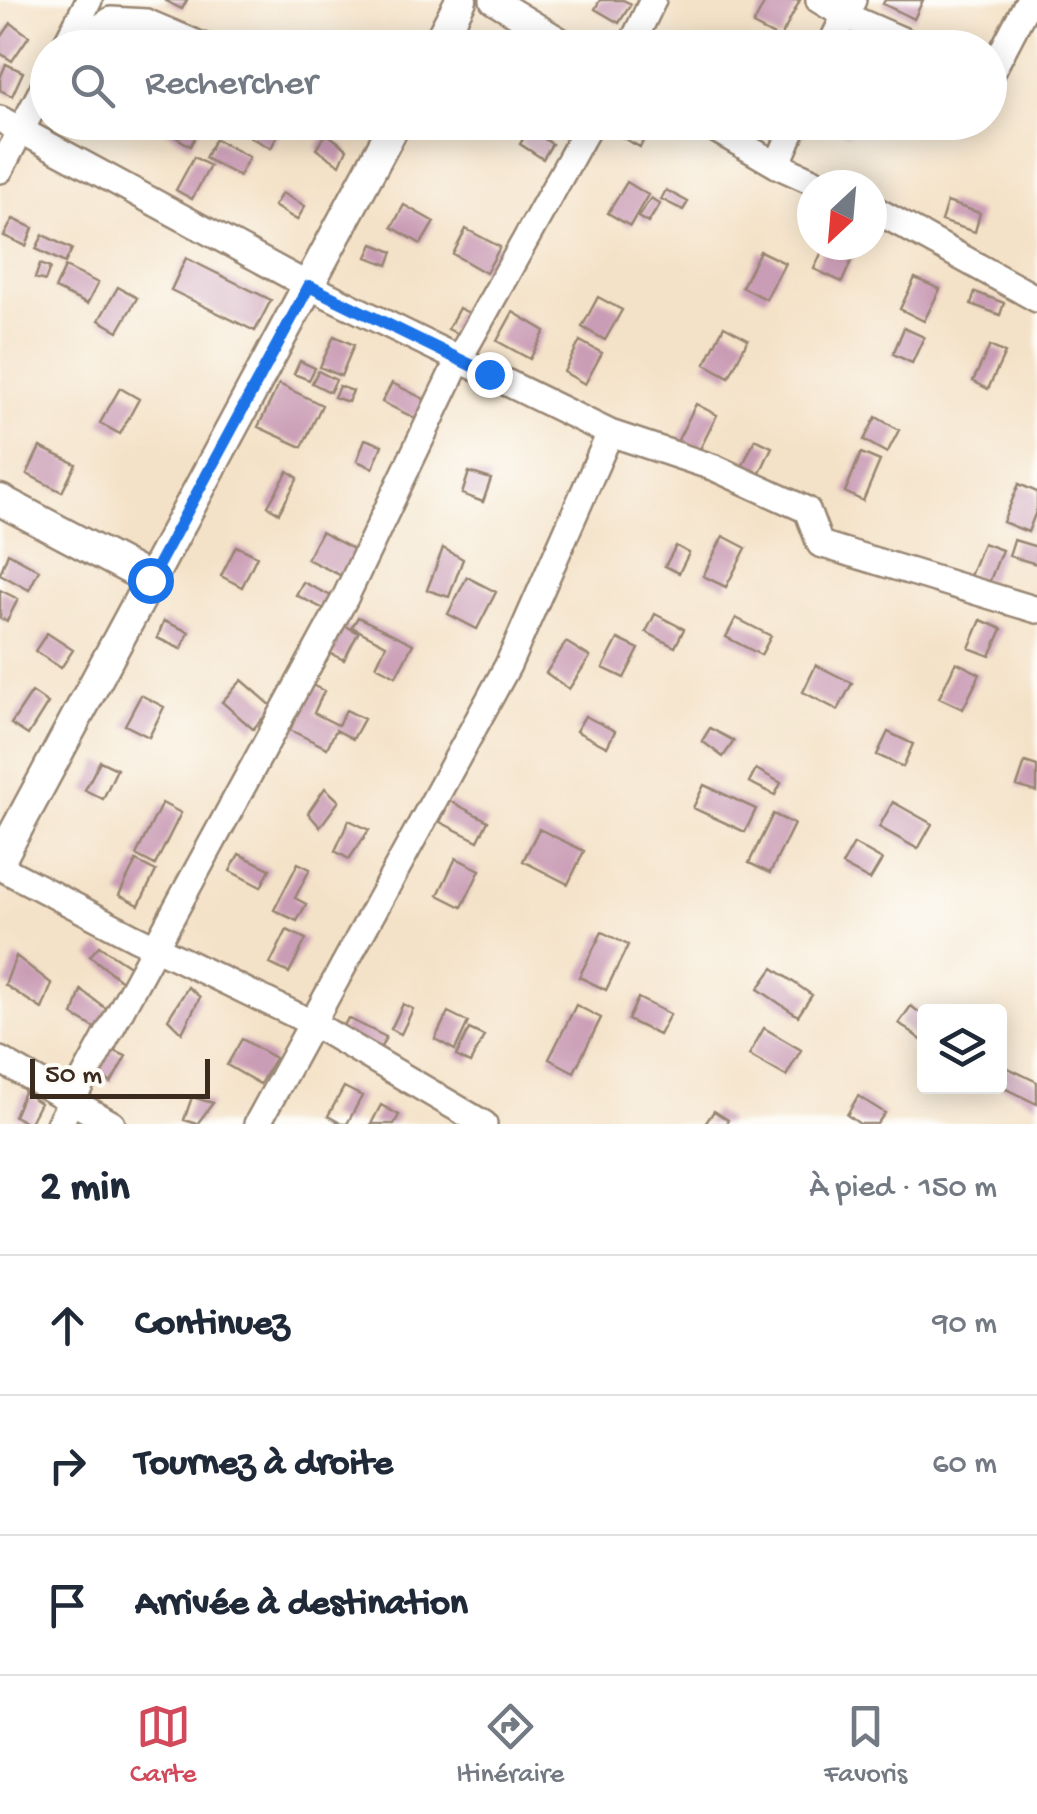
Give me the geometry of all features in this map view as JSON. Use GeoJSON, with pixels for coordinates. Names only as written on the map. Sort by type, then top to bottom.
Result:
{"type":"FeatureCollection","features":[{"type":"Feature","properties":{"kind":"street"},"geometry":{"type":"LineString","coordinates":[[75,30],[89,0]]}},
{"type":"Feature","properties":{"kind":"street"},"geometry":{"type":"LineString","coordinates":[[445,30],[461,0]]}},
{"type":"Feature","properties":{"kind":"street"},"geometry":{"type":"LineString","coordinates":[[492,0],[542,30]]}},
{"type":"Feature","properties":{"kind":"street"},"geometry":{"type":"LineString","coordinates":[[639,30],[653,0]]}},
{"type":"Feature","properties":{"kind":"street"},"geometry":{"type":"LineString","coordinates":[[819,0],[848,7],[888,30]]}},
{"type":"Feature","properties":{"kind":"street"},"geometry":{"type":"LineString","coordinates":[[1007,42],[1029,0]]}},
{"type":"Feature","properties":{"kind":"street"},"geometry":{"type":"LineString","coordinates":[[837,30],[848,7]]}},
{"type":"Feature","properties":{"kind":"street"},"geometry":{"type":"LineString","coordinates":[[94,30],[110,20],[146,22],[165,30]]}},
{"type":"Feature","properties":{"kind":"street"},"geometry":{"type":"LineString","coordinates":[[0,170],[10,125],[30,101]]}},
{"type":"Feature","properties":{"kind":"street"},"geometry":{"type":"LineString","coordinates":[[38,140],[309,286],[610,433],[715,468],[807,510],[820,544],[1037,610]]}},
{"type":"Feature","properties":{"kind":"street"},"geometry":{"type":"LineString","coordinates":[[386,140],[0,863],[155,948],[312,1023],[472,1121]]}},
{"type":"Feature","properties":{"kind":"street"},"geometry":{"type":"LineString","coordinates":[[59,1124],[345,598],[459,359],[580,140]]}},
{"type":"Feature","properties":{"kind":"street"},"geometry":{"type":"LineString","coordinates":[[735,140],[797,173]]}},
{"type":"Feature","properties":{"kind":"street"},"geometry":{"type":"LineString","coordinates":[[777,164],[788,140]]}},
{"type":"Feature","properties":{"kind":"street"},"geometry":{"type":"LineString","coordinates":[[887,216],[1037,299]]}},
{"type":"Feature","properties":{"kind":"street"},"geometry":{"type":"LineString","coordinates":[[257,1124],[508,665],[610,433]]}},
{"type":"Feature","properties":{"kind":"street"},"geometry":{"type":"LineString","coordinates":[[0,500],[150,580]]}},
{"type":"Feature","properties":{"kind":"street"},"geometry":{"type":"LineString","coordinates":[[0,1060],[112,1124]]}},
{"type":"Feature","properties":{"kind":"building"},"geometry":{"type":"Polygon","coordinates":[[[164,0],[187,0],[182,9],[164,0]]]}},
{"type":"Feature","properties":{"kind":"building"},"geometry":{"type":"Polygon","coordinates":[[[600,0],[631,4],[619,23],[595,9],[600,0]]]}},
{"type":"Feature","properties":{"kind":"building"},"geometry":{"type":"Polygon","coordinates":[[[766,0],[800,0],[785,30],[763,30],[753,25],[766,0]]]}},
{"type":"Feature","properties":{"kind":"building"},"geometry":{"type":"Polygon","coordinates":[[[885,0],[923,0],[914,19],[883,4],[885,0]]]}},
{"type":"Feature","properties":{"kind":"building"},"geometry":{"type":"Polygon","coordinates":[[[11,23],[29,36],[12,61],[0,53],[0,39],[11,23]]]}},
{"type":"Feature","properties":{"kind":"building"},"geometry":{"type":"Polygon","coordinates":[[[6,64],[23,72],[12,96],[0,90],[6,64]]]}},
{"type":"Feature","properties":{"kind":"building"},"geometry":{"type":"Polygon","coordinates":[[[214,140],[249,157],[239,176],[205,158],[214,140]]]}},
{"type":"Feature","properties":{"kind":"building"},"geometry":{"type":"Polygon","coordinates":[[[256,140],[275,140],[271,148],[256,140]]]}},
{"type":"Feature","properties":{"kind":"building"},"geometry":{"type":"Polygon","coordinates":[[[322,140],[335,140],[347,149],[340,165],[316,149],[322,140]]]}},
{"type":"Feature","properties":{"kind":"building"},"geometry":{"type":"Polygon","coordinates":[[[522,140],[546,140],[552,144],[543,159],[520,144],[522,140]]]}},
{"type":"Feature","properties":{"kind":"building"},"geometry":{"type":"Polygon","coordinates":[[[194,157],[210,166],[192,199],[176,190],[194,157]]]}},
{"type":"Feature","properties":{"kind":"building"},"geometry":{"type":"Polygon","coordinates":[[[627,182],[648,195],[630,226],[608,213],[627,182]]]}},
{"type":"Feature","properties":{"kind":"building"},"geometry":{"type":"Polygon","coordinates":[[[666,190],[688,202],[683,210],[661,199],[666,190]]]}},
{"type":"Feature","properties":{"kind":"building"},"geometry":{"type":"Polygon","coordinates":[[[282,193],[305,206],[297,220],[274,206],[282,193]]]}},
{"type":"Feature","properties":{"kind":"building"},"geometry":{"type":"Polygon","coordinates":[[[651,198],[660,204],[648,223],[638,217],[651,198]]]}},
{"type":"Feature","properties":{"kind":"building"},"geometry":{"type":"Polygon","coordinates":[[[947,202],[980,213],[975,232],[941,221],[947,202]]]}},
{"type":"Feature","properties":{"kind":"building"},"geometry":{"type":"Polygon","coordinates":[[[404,205],[434,222],[421,244],[392,227],[404,205]]]}},
{"type":"Feature","properties":{"kind":"building"},"geometry":{"type":"Polygon","coordinates":[[[13,219],[33,228],[26,246],[4,236],[13,219]]]}},
{"type":"Feature","properties":{"kind":"building"},"geometry":{"type":"Polygon","coordinates":[[[466,229],[500,247],[486,273],[453,254],[466,229]]]}},
{"type":"Feature","properties":{"kind":"building"},"geometry":{"type":"Polygon","coordinates":[[[43,235],[72,249],[65,263],[36,249],[43,235]]]}},
{"type":"Feature","properties":{"kind":"building"},"geometry":{"type":"Polygon","coordinates":[[[373,244],[393,252],[388,265],[367,257],[373,244]]]}},
{"type":"Feature","properties":{"kind":"building"},"geometry":{"type":"Polygon","coordinates":[[[760,251],[785,263],[766,299],[742,287],[760,251]]]}},
{"type":"Feature","properties":{"kind":"building"},"geometry":{"type":"Polygon","coordinates":[[[186,258],[271,300],[255,331],[171,290],[186,258]]]}},
{"type":"Feature","properties":{"kind":"building"},"geometry":{"type":"Polygon","coordinates":[[[818,260],[852,260],[842,282],[814,269],[818,260]]]}},
{"type":"Feature","properties":{"kind":"building"},"geometry":{"type":"Polygon","coordinates":[[[40,264],[50,268],[45,281],[35,278],[40,264]]]}},
{"type":"Feature","properties":{"kind":"building"},"geometry":{"type":"Polygon","coordinates":[[[65,267],[98,283],[87,304],[55,289],[65,267]]]}},
{"type":"Feature","properties":{"kind":"building"},"geometry":{"type":"Polygon","coordinates":[[[915,278],[940,289],[924,321],[900,309],[915,278]]]}},
{"type":"Feature","properties":{"kind":"building"},"geometry":{"type":"Polygon","coordinates":[[[118,287],[137,298],[118,331],[99,320],[118,287]]]}},
{"type":"Feature","properties":{"kind":"building"},"geometry":{"type":"Polygon","coordinates":[[[975,292],[1004,303],[1000,315],[971,304],[975,292]]]}},
{"type":"Feature","properties":{"kind":"building"},"geometry":{"type":"Polygon","coordinates":[[[598,297],[622,310],[605,340],[582,327],[598,297]]]}},
{"type":"Feature","properties":{"kind":"building"},"geometry":{"type":"Polygon","coordinates":[[[459,308],[479,318],[468,339],[448,329],[459,308]]]}},
{"type":"Feature","properties":{"kind":"building"},"geometry":{"type":"Polygon","coordinates":[[[513,312],[545,331],[530,359],[497,341],[513,312]]]}},
{"type":"Feature","properties":{"kind":"building"},"geometry":{"type":"Polygon","coordinates":[[[724,326],[748,339],[729,377],[705,364],[724,326]]]}},
{"type":"Feature","properties":{"kind":"building"},"geometry":{"type":"Polygon","coordinates":[[[904,328],[924,337],[912,363],[893,354],[904,328]]]}},
{"type":"Feature","properties":{"kind":"building"},"geometry":{"type":"Polygon","coordinates":[[[334,336],[354,345],[341,376],[320,367],[334,336]]]}},
{"type":"Feature","properties":{"kind":"building"},"geometry":{"type":"Polygon","coordinates":[[[580,341],[602,353],[585,384],[564,372],[580,341]]]}},
{"type":"Feature","properties":{"kind":"building"},"geometry":{"type":"Polygon","coordinates":[[[990,346],[1005,353],[988,389],[973,381],[990,346]]]}},
{"type":"Feature","properties":{"kind":"building"},"geometry":{"type":"Polygon","coordinates":[[[300,361],[315,368],[309,380],[294,374],[300,361]]]}},
{"type":"Feature","properties":{"kind":"building"},"geometry":{"type":"Polygon","coordinates":[[[318,371],[336,380],[330,392],[312,383],[318,371]]]}},
{"type":"Feature","properties":{"kind":"building"},"geometry":{"type":"Polygon","coordinates":[[[392,383],[428,401],[419,420],[382,402],[392,383]]]}},
{"type":"Feature","properties":{"kind":"building"},"geometry":{"type":"Polygon","coordinates":[[[279,384],[322,405],[302,447],[258,427],[279,384]]]}},
{"type":"Feature","properties":{"kind":"building"},"geometry":{"type":"Polygon","coordinates":[[[339,386],[353,391],[348,402],[334,397],[339,386]]]}},
{"type":"Feature","properties":{"kind":"building"},"geometry":{"type":"Polygon","coordinates":[[[120,388],[139,399],[120,434],[100,423],[120,388]]]}},
{"type":"Feature","properties":{"kind":"building"},"geometry":{"type":"Polygon","coordinates":[[[696,404],[717,415],[697,455],[676,444],[696,404]]]}},
{"type":"Feature","properties":{"kind":"building"},"geometry":{"type":"Polygon","coordinates":[[[876,417],[899,430],[887,453],[864,440],[876,417]]]}},
{"type":"Feature","properties":{"kind":"building"},"geometry":{"type":"Polygon","coordinates":[[[365,439],[382,445],[373,468],[357,461],[365,439]]]}},
{"type":"Feature","properties":{"kind":"building"},"geometry":{"type":"Polygon","coordinates":[[[755,439],[772,447],[759,475],[742,467],[755,439]]]}},
{"type":"Feature","properties":{"kind":"building"},"geometry":{"type":"Polygon","coordinates":[[[40,447],[76,464],[62,492],[27,474],[40,447]]]}},
{"type":"Feature","properties":{"kind":"building"},"geometry":{"type":"Polygon","coordinates":[[[861,453],[880,461],[863,501],[845,492],[861,453]]]}},
{"type":"Feature","properties":{"kind":"building"},"geometry":{"type":"Polygon","coordinates":[[[288,471],[298,478],[279,513],[268,506],[288,471]]]}},
{"type":"Feature","properties":{"kind":"building"},"geometry":{"type":"Polygon","coordinates":[[[469,472],[491,479],[483,502],[462,494],[469,472]]]}},
{"type":"Feature","properties":{"kind":"building"},"geometry":{"type":"Polygon","coordinates":[[[1019,484],[1037,492],[1037,509],[1028,532],[1003,522],[1019,484]]]}},
{"type":"Feature","properties":{"kind":"building"},"geometry":{"type":"Polygon","coordinates":[[[321,532],[357,551],[344,577],[307,559],[321,532]]]}},
{"type":"Feature","properties":{"kind":"building"},"geometry":{"type":"Polygon","coordinates":[[[723,536],[746,548],[726,587],[703,576],[723,536]]]}},
{"type":"Feature","properties":{"kind":"building"},"geometry":{"type":"Polygon","coordinates":[[[1014,540],[1037,547],[1037,564],[1009,556],[1014,540]]]}},
{"type":"Feature","properties":{"kind":"building"},"geometry":{"type":"Polygon","coordinates":[[[983,543],[1002,550],[989,583],[970,576],[983,543]]]}},
{"type":"Feature","properties":{"kind":"building"},"geometry":{"type":"Polygon","coordinates":[[[236,546],[257,556],[242,587],[221,576],[236,546]]]}},
{"type":"Feature","properties":{"kind":"building"},"geometry":{"type":"Polygon","coordinates":[[[676,546],[689,553],[679,573],[665,566],[676,546]]]}},
{"type":"Feature","properties":{"kind":"building"},"geometry":{"type":"Polygon","coordinates":[[[443,548],[463,559],[449,597],[427,590],[443,548]]]}},
{"type":"Feature","properties":{"kind":"building"},"geometry":{"type":"Polygon","coordinates":[[[8,553],[39,570],[29,590],[0,574],[8,553]]]}},
{"type":"Feature","properties":{"kind":"building"},"geometry":{"type":"Polygon","coordinates":[[[467,577],[496,592],[477,629],[448,614],[467,577]]]}},
{"type":"Feature","properties":{"kind":"building"},"geometry":{"type":"Polygon","coordinates":[[[303,582],[333,597],[326,610],[296,595],[303,582]]]}},
{"type":"Feature","properties":{"kind":"building"},"geometry":{"type":"Polygon","coordinates":[[[0,590],[18,599],[7,621],[0,618],[0,590]]]}},
{"type":"Feature","properties":{"kind":"building"},"geometry":{"type":"Polygon","coordinates":[[[655,614],[684,629],[675,647],[646,632],[655,614]]]}},
{"type":"Feature","properties":{"kind":"building"},"geometry":{"type":"Polygon","coordinates":[[[358,617],[413,644],[396,676],[376,666],[386,645],[352,627],[358,617]]]}},
{"type":"Feature","properties":{"kind":"building"},"geometry":{"type":"Polygon","coordinates":[[[736,618],[771,636],[761,655],[726,637],[736,618]]]}},
{"type":"Feature","properties":{"kind":"building"},"geometry":{"type":"Polygon","coordinates":[[[981,620],[1002,629],[990,656],[969,648],[981,620]]]}},
{"type":"Feature","properties":{"kind":"building"},"geometry":{"type":"Polygon","coordinates":[[[164,621],[189,632],[181,649],[157,638],[164,621]]]}},
{"type":"Feature","properties":{"kind":"building"},"geometry":{"type":"Polygon","coordinates":[[[344,625],[358,633],[344,660],[330,653],[344,625]]]}},
{"type":"Feature","properties":{"kind":"building"},"geometry":{"type":"Polygon","coordinates":[[[47,633],[73,650],[61,668],[35,651],[47,633]]]}},
{"type":"Feature","properties":{"kind":"building"},"geometry":{"type":"Polygon","coordinates":[[[618,639],[639,649],[624,678],[603,668],[618,639]]]}},
{"type":"Feature","properties":{"kind":"building"},"geometry":{"type":"Polygon","coordinates":[[[566,642],[590,657],[569,689],[546,673],[566,642]]]}},
{"type":"Feature","properties":{"kind":"building"},"geometry":{"type":"Polygon","coordinates":[[[956,662],[980,674],[963,709],[939,698],[956,662]]]}},
{"type":"Feature","properties":{"kind":"building"},"geometry":{"type":"Polygon","coordinates":[[[816,665],[852,683],[838,710],[803,692],[816,665]]]}},
{"type":"Feature","properties":{"kind":"building"},"geometry":{"type":"Polygon","coordinates":[[[242,680],[273,707],[253,729],[222,702],[242,680]]]}},
{"type":"Feature","properties":{"kind":"building"},"geometry":{"type":"Polygon","coordinates":[[[310,684],[324,691],[314,713],[338,725],[346,710],[364,719],[353,739],[336,730],[327,748],[290,730],[310,684]]]}},
{"type":"Feature","properties":{"kind":"building"},"geometry":{"type":"Polygon","coordinates":[[[32,692],[48,703],[28,735],[11,724],[32,692]]]}},
{"type":"Feature","properties":{"kind":"building"},"geometry":{"type":"Polygon","coordinates":[[[141,695],[164,707],[149,737],[125,725],[141,695]]]}},
{"type":"Feature","properties":{"kind":"building"},"geometry":{"type":"Polygon","coordinates":[[[585,716],[615,731],[607,747],[576,731],[585,716]]]}},
{"type":"Feature","properties":{"kind":"building"},"geometry":{"type":"Polygon","coordinates":[[[710,728],[734,741],[723,757],[702,741],[710,728]]]}},
{"type":"Feature","properties":{"kind":"building"},"geometry":{"type":"Polygon","coordinates":[[[888,732],[913,744],[903,767],[877,755],[888,732]]]}},
{"type":"Feature","properties":{"kind":"building"},"geometry":{"type":"Polygon","coordinates":[[[100,761],[117,769],[103,799],[85,790],[100,761]]]}},
{"type":"Feature","properties":{"kind":"building"},"geometry":{"type":"Polygon","coordinates":[[[1025,762],[1037,766],[1037,792],[1017,786],[1025,762]]]}},
{"type":"Feature","properties":{"kind":"building"},"geometry":{"type":"Polygon","coordinates":[[[756,769],[781,783],[775,795],[749,782],[756,769]]]}},
{"type":"Feature","properties":{"kind":"building"},"geometry":{"type":"Polygon","coordinates":[[[704,785],[756,809],[745,832],[693,808],[704,785]]]}},
{"type":"Feature","properties":{"kind":"building"},"geometry":{"type":"Polygon","coordinates":[[[325,788],[339,801],[320,827],[308,813],[325,788]]]}},
{"type":"Feature","properties":{"kind":"building"},"geometry":{"type":"Polygon","coordinates":[[[450,801],[488,821],[478,841],[440,822],[450,801]]]}},
{"type":"Feature","properties":{"kind":"building"},"geometry":{"type":"Polygon","coordinates":[[[893,802],[932,824],[918,849],[879,827],[893,802]]]}},
{"type":"Feature","properties":{"kind":"building"},"geometry":{"type":"Polygon","coordinates":[[[162,803],[181,813],[155,865],[136,855],[162,803]]]}},
{"type":"Feature","properties":{"kind":"building"},"geometry":{"type":"Polygon","coordinates":[[[773,814],[794,824],[770,873],[749,863],[773,814]]]}},
{"type":"Feature","properties":{"kind":"building"},"geometry":{"type":"Polygon","coordinates":[[[349,820],[369,830],[349,859],[335,851],[349,820]]]}},
{"type":"Feature","properties":{"kind":"building"},"geometry":{"type":"Polygon","coordinates":[[[539,829],[584,851],[568,884],[523,861],[539,829]]]}},
{"type":"Feature","properties":{"kind":"building"},"geometry":{"type":"Polygon","coordinates":[[[854,844],[882,860],[870,880],[842,865],[854,844]]]}},
{"type":"Feature","properties":{"kind":"building"},"geometry":{"type":"Polygon","coordinates":[[[239,854],[270,869],[261,887],[230,871],[239,854]]]}},
{"type":"Feature","properties":{"kind":"building"},"geometry":{"type":"Polygon","coordinates":[[[456,858],[480,870],[462,907],[438,895],[456,858]]]}},
{"type":"Feature","properties":{"kind":"building"},"geometry":{"type":"Polygon","coordinates":[[[136,861],[156,871],[139,905],[119,895],[136,861]]]}},
{"type":"Feature","properties":{"kind":"building"},"geometry":{"type":"Polygon","coordinates":[[[298,863],[310,869],[295,898],[306,904],[297,921],[274,910],[298,863]]]}},
{"type":"Feature","properties":{"kind":"building"},"geometry":{"type":"Polygon","coordinates":[[[287,930],[306,939],[289,973],[270,964],[287,930]]]}},
{"type":"Feature","properties":{"kind":"building"},"geometry":{"type":"Polygon","coordinates":[[[602,932],[628,945],[606,990],[579,977],[602,932]]]}},
{"type":"Feature","properties":{"kind":"building"},"geometry":{"type":"Polygon","coordinates":[[[99,946],[131,967],[124,983],[90,956],[99,946]]]}},
{"type":"Feature","properties":{"kind":"building"},"geometry":{"type":"Polygon","coordinates":[[[16,956],[52,984],[42,1009],[5,985],[16,956]]]}},
{"type":"Feature","properties":{"kind":"building"},"geometry":{"type":"Polygon","coordinates":[[[773,968],[812,995],[798,1016],[758,989],[773,968]]]}},
{"type":"Feature","properties":{"kind":"building"},"geometry":{"type":"Polygon","coordinates":[[[188,987],[200,997],[182,1033],[168,1019],[188,987]]]}},
{"type":"Feature","properties":{"kind":"building"},"geometry":{"type":"Polygon","coordinates":[[[81,990],[108,1010],[98,1030],[73,1015],[81,990]]]}},
{"type":"Feature","properties":{"kind":"building"},"geometry":{"type":"Polygon","coordinates":[[[638,998],[670,1014],[659,1035],[628,1020],[638,998]]]}},
{"type":"Feature","properties":{"kind":"building"},"geometry":{"type":"Polygon","coordinates":[[[403,1004],[413,1009],[401,1034],[391,1029],[403,1004]]]}},
{"type":"Feature","properties":{"kind":"building"},"geometry":{"type":"Polygon","coordinates":[[[576,1005],[601,1018],[574,1072],[549,1059],[576,1005]]]}},
{"type":"Feature","properties":{"kind":"building"},"geometry":{"type":"Polygon","coordinates":[[[911,1006],[917,1011],[917,1037],[899,1023],[911,1006]]]}},
{"type":"Feature","properties":{"kind":"building"},"geometry":{"type":"Polygon","coordinates":[[[448,1012],[468,1022],[455,1050],[435,1039],[448,1012]]]}},
{"type":"Feature","properties":{"kind":"building"},"geometry":{"type":"Polygon","coordinates":[[[348,1018],[386,1037],[378,1053],[340,1034],[348,1018]]]}},
{"type":"Feature","properties":{"kind":"building"},"geometry":{"type":"Polygon","coordinates":[[[764,1028],[801,1050],[786,1076],[749,1055],[764,1028]]]}},
{"type":"Feature","properties":{"kind":"building"},"geometry":{"type":"Polygon","coordinates":[[[469,1029],[484,1036],[470,1063],[456,1056],[469,1029]]]}},
{"type":"Feature","properties":{"kind":"building"},"geometry":{"type":"Polygon","coordinates":[[[242,1039],[275,1058],[260,1084],[227,1065],[242,1039]]]}},
{"type":"Feature","properties":{"kind":"building"},"geometry":{"type":"Polygon","coordinates":[[[110,1049],[126,1056],[111,1083],[98,1073],[110,1049]]]}},
{"type":"Feature","properties":{"kind":"building"},"geometry":{"type":"Polygon","coordinates":[[[1007,1067],[1037,1082],[1037,1104],[1007,1089],[1007,1067]]]}},
{"type":"Feature","properties":{"kind":"building"},"geometry":{"type":"Polygon","coordinates":[[[344,1087],[362,1096],[347,1124],[328,1116],[344,1087]]]}},
{"type":"Feature","properties":{"kind":"building"},"geometry":{"type":"Polygon","coordinates":[[[24,1092],[40,1103],[29,1124],[14,1116],[24,1092]]]}},
{"type":"Feature","properties":{"kind":"building"},"geometry":{"type":"Polygon","coordinates":[[[858,1096],[885,1113],[877,1124],[860,1124],[847,1115],[858,1096]]]}},
{"type":"Feature","properties":{"kind":"building"},"geometry":{"type":"Polygon","coordinates":[[[192,1097],[213,1103],[197,1124],[184,1120],[192,1097]]]}},
{"type":"Feature","properties":{"kind":"building"},"geometry":{"type":"Polygon","coordinates":[[[381,1105],[399,1115],[394,1124],[371,1124],[381,1105]]]}},
{"type":"Feature","properties":{"kind":"building"},"geometry":{"type":"Polygon","coordinates":[[[714,1111],[728,1120],[726,1124],[705,1124],[714,1111]]]}},
{"type":"Feature","properties":{"kind":"route"},"geometry":{"type":"LineString","coordinates":[[150,580],[309,286],[489,374]]}}]}
